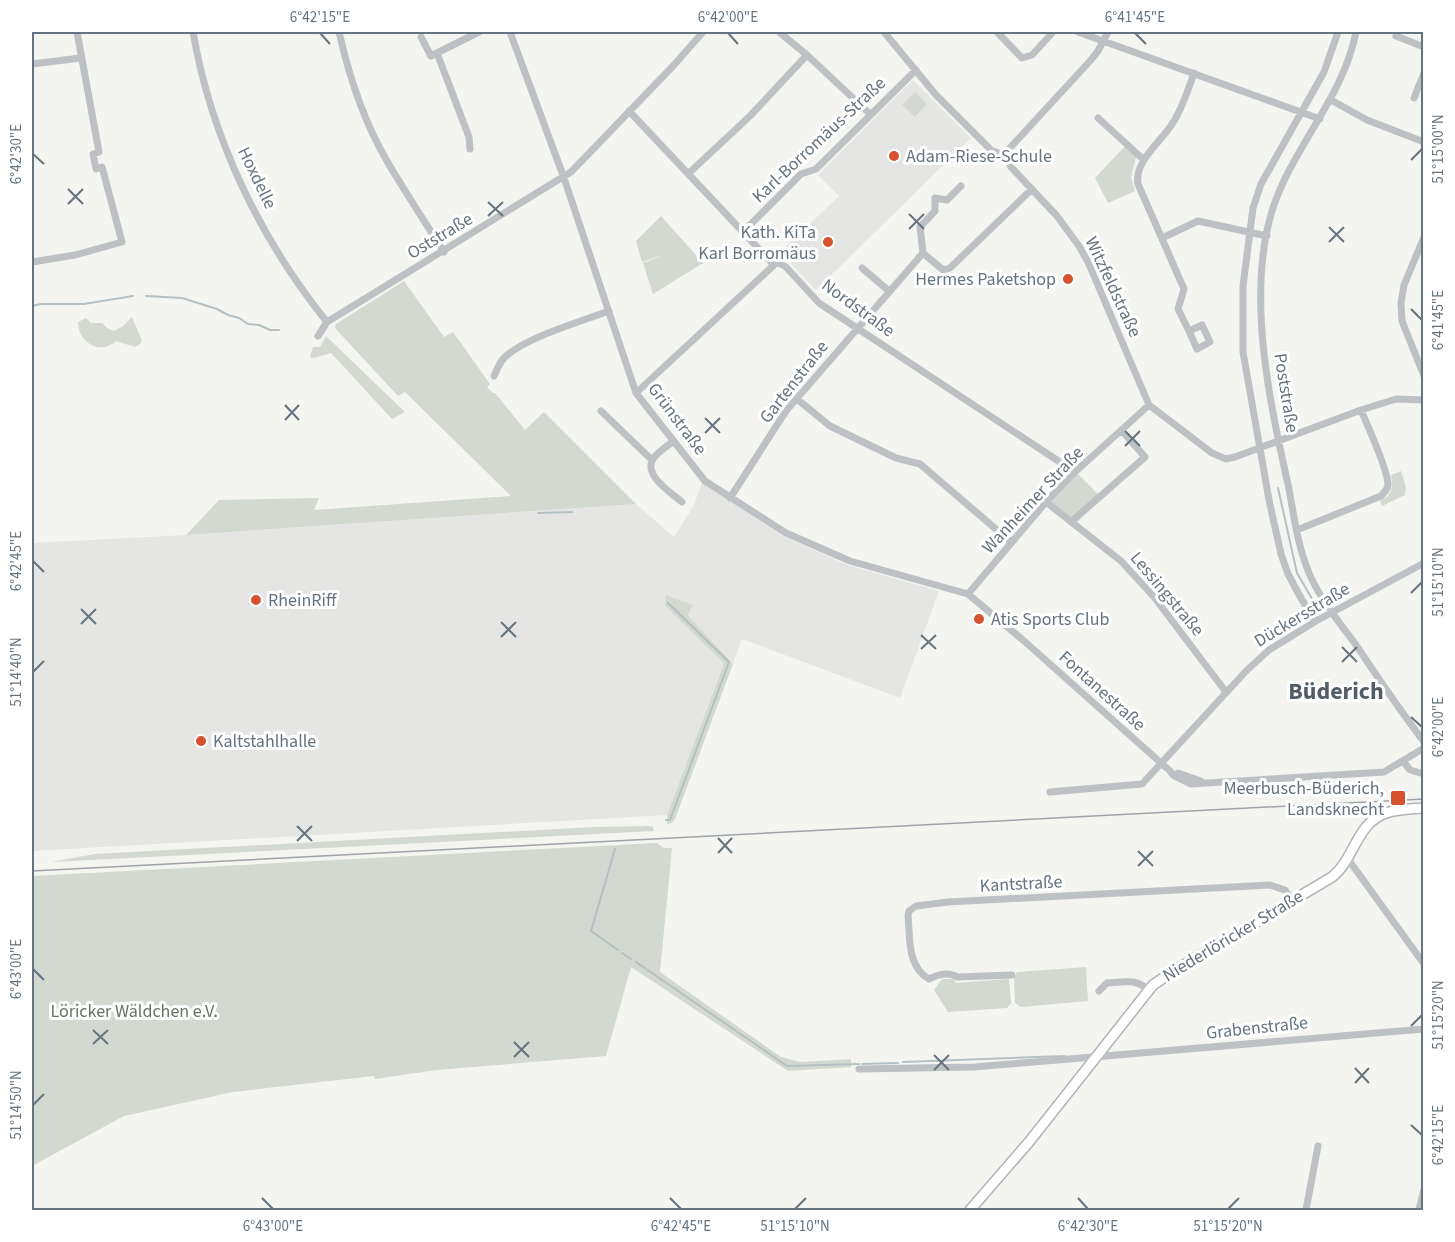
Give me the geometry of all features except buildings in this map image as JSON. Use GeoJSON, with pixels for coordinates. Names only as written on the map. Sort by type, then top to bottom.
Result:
{"type":"FeatureCollection","features":[{"type":"Feature","properties":{"kind":"main road","name":"Niederlöricker Straße"},"geometry":{"type":"LineString","coordinates":[[974,1209],[1149,990],[1169,974],[1332,876],[1348,859],[1362,832],[1379,816],[1394,811],[1424,808]]}},
{"type":"Feature","properties":{"kind":"street"},"geometry":{"type":"LineString","coordinates":[[32,262],[75,255],[122,242],[102,167],[96,169],[93,154],[99,152],[77,32]]}},
{"type":"Feature","properties":{"kind":"street","name":"Hoxdelle"},"geometry":{"type":"LineString","coordinates":[[194,32],[205,90],[229,155],[264,226],[298,282],[327,322]]}},
{"type":"Feature","properties":{"kind":"street"},"geometry":{"type":"LineString","coordinates":[[339,32],[347,67],[374,135],[386,160],[444,252]]}},
{"type":"Feature","properties":{"kind":"street"},"geometry":{"type":"LineString","coordinates":[[421,37],[431,56],[479,32]]}},
{"type":"Feature","properties":{"kind":"street","name":"Grünstraße"},"geometry":{"type":"LineString","coordinates":[[510,32],[564,177],[636,393],[705,481],[786,533],[849,561],[968,594]]}},
{"type":"Feature","properties":{"kind":"street","name":"Oststraße"},"geometry":{"type":"LineString","coordinates":[[318,336],[327,322],[444,252],[576,168],[703,32]]}},
{"type":"Feature","properties":{"kind":"street"},"geometry":{"type":"LineString","coordinates":[[779,32],[807,54],[870,114]]}},
{"type":"Feature","properties":{"kind":"street","name":"Witzfeldstraße"},"geometry":{"type":"LineString","coordinates":[[884,32],[936,95],[992,150],[1006,156],[1011,167],[1068,230],[1085,257],[1149,405]]}},
{"type":"Feature","properties":{"kind":"street"},"geometry":{"type":"LineString","coordinates":[[997,32],[1022,58],[1032,55],[1053,32]]}},
{"type":"Feature","properties":{"kind":"street"},"geometry":{"type":"LineString","coordinates":[[1078,32],[1320,119]]}},
{"type":"Feature","properties":{"kind":"street"},"geometry":{"type":"LineString","coordinates":[[1006,156],[1008,150],[1090,61],[1104,42],[1108,32]]}},
{"type":"Feature","properties":{"kind":"street","name":"Poststraße"},"geometry":{"type":"LineString","coordinates":[[1316,621],[1292,583],[1281,554],[1259,449],[1243,352],[1243,286],[1253,208],[1261,184],[1324,72],[1338,32]]}},
{"type":"Feature","properties":{"kind":"street","name":"Poststraße"},"geometry":{"type":"LineString","coordinates":[[1356,32],[1347,68],[1278,193],[1267,236],[1260,291],[1264,352],[1297,530],[1309,572],[1332,612],[1424,742]]}},
{"type":"Feature","properties":{"kind":"street"},"geometry":{"type":"LineString","coordinates":[[1396,36],[1424,47]]}},
{"type":"Feature","properties":{"kind":"street"},"geometry":{"type":"LineString","coordinates":[[437,53],[469,137],[470,149]]}},
{"type":"Feature","properties":{"kind":"street"},"geometry":{"type":"LineString","coordinates":[[689,173],[750,116],[807,54]]}},
{"type":"Feature","properties":{"kind":"street"},"geometry":{"type":"LineString","coordinates":[[32,64],[81,58]]}},
{"type":"Feature","properties":{"kind":"street","name":"Karl-Borromäus-Straße"},"geometry":{"type":"LineString","coordinates":[[743,232],[801,174],[816,169],[916,70]]}},
{"type":"Feature","properties":{"kind":"street"},"geometry":{"type":"LineString","coordinates":[[1189,332],[1178,309],[1184,289],[1138,184],[1137,174],[1144,160],[1174,123],[1194,73]]}},
{"type":"Feature","properties":{"kind":"street"},"geometry":{"type":"LineString","coordinates":[[1414,98],[1424,73]]}},
{"type":"Feature","properties":{"kind":"street"},"geometry":{"type":"LineString","coordinates":[[1331,100],[1367,120],[1424,142]]}},
{"type":"Feature","properties":{"kind":"street","name":"Nordstraße"},"geometry":{"type":"LineString","coordinates":[[629,111],[774,265],[777,262],[786,267],[819,303],[1075,472]]}},
{"type":"Feature","properties":{"kind":"street"},"geometry":{"type":"LineString","coordinates":[[1098,118],[1144,160]]}},
{"type":"Feature","properties":{"kind":"street"},"geometry":{"type":"LineString","coordinates":[[961,186],[947,200],[935,198],[935,211],[920,227],[923,253],[943,270],[951,268],[1032,189]]}},
{"type":"Feature","properties":{"kind":"street"},"geometry":{"type":"LineString","coordinates":[[1162,238],[1198,221],[1267,236]]}},
{"type":"Feature","properties":{"kind":"street"},"geometry":{"type":"LineString","coordinates":[[1424,237],[1421,253],[1404,285],[1401,303],[1402,321],[1424,376]]}},
{"type":"Feature","properties":{"kind":"street","name":"Gartenstraße"},"geometry":{"type":"LineString","coordinates":[[730,498],[786,411],[923,253]]}},
{"type":"Feature","properties":{"kind":"street"},"geometry":{"type":"LineString","coordinates":[[636,393],[774,265]]}},
{"type":"Feature","properties":{"kind":"street"},"geometry":{"type":"LineString","coordinates":[[862,268],[889,291]]}},
{"type":"Feature","properties":{"kind":"street"},"geometry":{"type":"LineString","coordinates":[[494,376],[500,363],[513,351],[552,332],[609,312]]}},
{"type":"Feature","properties":{"kind":"street"},"geometry":{"type":"LineString","coordinates":[[797,399],[830,426],[896,458],[920,464],[1011,543]]}},
{"type":"Feature","properties":{"kind":"street"},"geometry":{"type":"LineString","coordinates":[[1149,405],[1219,457],[1235,457],[1396,399],[1424,400]]}},
{"type":"Feature","properties":{"kind":"street","name":"Wanheimer Straße"},"geometry":{"type":"LineString","coordinates":[[968,594],[1046,502],[1075,472],[1149,405]]}},
{"type":"Feature","properties":{"kind":"street"},"geometry":{"type":"LineString","coordinates":[[1297,530],[1386,492],[1388,486],[1385,472],[1361,410]]}},
{"type":"Feature","properties":{"kind":"street"},"geometry":{"type":"LineString","coordinates":[[601,411],[652,460]]}},
{"type":"Feature","properties":{"kind":"street"},"geometry":{"type":"LineString","coordinates":[[1071,522],[1145,457],[1122,430]]}},
{"type":"Feature","properties":{"kind":"street"},"geometry":{"type":"LineString","coordinates":[[674,441],[652,460],[651,468],[656,478],[682,502]]}},
{"type":"Feature","properties":{"kind":"street","name":"Lessingstraße"},"geometry":{"type":"LineString","coordinates":[[1046,502],[1121,561],[1154,597],[1226,692]]}},
{"type":"Feature","properties":{"kind":"street","name":"Dückersstraße"},"geometry":{"type":"LineString","coordinates":[[1050,792],[1142,784],[1226,692],[1269,650],[1332,612],[1424,563]]}},
{"type":"Feature","properties":{"kind":"street","name":"Fontanestraße"},"geometry":{"type":"LineString","coordinates":[[968,594],[1023,639],[1173,775],[1191,784],[1384,772],[1424,748]]}},
{"type":"Feature","properties":{"kind":"street"},"geometry":{"type":"LineString","coordinates":[[1403,761],[1410,770],[1424,774]]}},
{"type":"Feature","properties":{"kind":"street"},"geometry":{"type":"LineString","coordinates":[[1348,859],[1424,964]]}},
{"type":"Feature","properties":{"kind":"street","name":"Kantstraße"},"geometry":{"type":"LineString","coordinates":[[1011,975],[957,977],[952,974],[938,975],[929,980],[922,976],[914,964],[909,911],[916,906],[948,902],[1270,885],[1285,890],[1292,900]]}},
{"type":"Feature","properties":{"kind":"street"},"geometry":{"type":"LineString","coordinates":[[1100,991],[1107,983],[1135,981],[1149,990]]}},
{"type":"Feature","properties":{"kind":"street","name":"Grabenstraße"},"geometry":{"type":"LineString","coordinates":[[859,1069],[975,1067],[1094,1059],[1424,1029]]}},
{"type":"Feature","properties":{"kind":"street"},"geometry":{"type":"LineString","coordinates":[[1306,1210],[1318,1146]]}},
{"type":"Feature","properties":{"kind":"street"},"geometry":{"type":"LineString","coordinates":[[1419,1210],[1424,1190]]}},
{"type":"Feature","properties":{"kind":"shaded area","name":"Adam-Riese-Schule"},"geometry":{"type":"Polygon","coordinates":[[[913,80],[971,138],[816,290],[780,252],[839,196],[818,175],[913,80]]]}},
{"type":"Feature","properties":{"kind":"shaded area"},"geometry":{"type":"Polygon","coordinates":[[[702,483],[783,536],[847,565],[939,591],[900,698],[742,639],[733,664],[688,615],[693,605],[665,606],[724,662],[667,815],[32,851],[32,543],[186,535],[636,504],[674,537],[693,507],[702,483]]]}},
{"type":"Feature","properties":{"kind":"green space"},"geometry":{"type":"Polygon","coordinates":[[[915,92],[927,104],[915,117],[902,105],[915,92]]]}},
{"type":"Feature","properties":{"kind":"green space"},"geometry":{"type":"Polygon","coordinates":[[[1125,146],[1136,157],[1131,177],[1135,191],[1108,203],[1095,178],[1125,146]]]}},
{"type":"Feature","properties":{"kind":"green space"},"geometry":{"type":"Polygon","coordinates":[[[661,216],[703,263],[653,294],[643,263],[666,254],[642,262],[636,241],[661,216]]]}},
{"type":"Feature","properties":{"kind":"green space"},"geometry":{"type":"Polygon","coordinates":[[[404,281],[444,337],[453,332],[490,384],[487,387],[495,393],[525,430],[544,412],[636,504],[186,535],[219,500],[319,498],[314,510],[511,496],[405,392],[398,396],[335,328],[336,324],[404,281]]]}},
{"type":"Feature","properties":{"kind":"green space"},"geometry":{"type":"Polygon","coordinates":[[[132,317],[142,341],[135,347],[116,341],[110,345],[97,347],[86,341],[79,329],[78,322],[86,318],[91,323],[102,323],[114,331],[132,317]]]}},
{"type":"Feature","properties":{"kind":"green space"},"geometry":{"type":"Polygon","coordinates":[[[326,336],[405,412],[392,419],[331,353],[310,357],[313,347],[320,347],[326,336]]]}},
{"type":"Feature","properties":{"kind":"green space"},"geometry":{"type":"Polygon","coordinates":[[[1401,471],[1406,487],[1405,495],[1382,506],[1380,501],[1391,491],[1391,475],[1401,471]]]}},
{"type":"Feature","properties":{"kind":"green space"},"geometry":{"type":"Polygon","coordinates":[[[1078,474],[1098,494],[1071,519],[1051,502],[1078,474]]]}},
{"type":"Feature","properties":{"kind":"green space"},"geometry":{"type":"Polygon","coordinates":[[[666,595],[693,605],[688,615],[733,664],[675,819],[672,823],[667,824],[667,815],[724,663],[665,606],[666,595]]]}},
{"type":"Feature","properties":{"kind":"green space"},"geometry":{"type":"Polygon","coordinates":[[[652,826],[654,831],[51,862],[95,854],[594,827],[652,826]]]}},
{"type":"Feature","properties":{"kind":"green space","name":"Löricker Wäldchen e.V."},"geometry":{"type":"Polygon","coordinates":[[[657,843],[664,848],[672,848],[660,972],[781,1057],[800,1062],[851,1059],[851,1067],[788,1071],[631,967],[606,1056],[437,1070],[375,1079],[374,1076],[233,1092],[124,1116],[32,1166],[32,876],[657,843]]]}},
{"type":"Feature","properties":{"kind":"green space"},"geometry":{"type":"Polygon","coordinates":[[[1086,967],[1088,1001],[1021,1007],[1015,1003],[1014,978],[1017,972],[1086,967]]]}},
{"type":"Feature","properties":{"kind":"green space"},"geometry":{"type":"Polygon","coordinates":[[[942,979],[953,979],[956,983],[1009,979],[1011,1003],[1007,1008],[948,1012],[934,990],[942,979]]]}},
{"type":"Feature","properties":{"kind":"waterway"},"geometry":{"type":"LineString","coordinates":[[32,306],[84,304],[133,296]]}},
{"type":"Feature","properties":{"kind":"waterway"},"geometry":{"type":"LineString","coordinates":[[146,296],[182,298],[217,309],[248,324],[279,330]]}},
{"type":"Feature","properties":{"kind":"waterway"},"geometry":{"type":"LineString","coordinates":[[1278,488],[1297,573],[1318,609]]}},
{"type":"Feature","properties":{"kind":"waterway"},"geometry":{"type":"LineString","coordinates":[[538,513],[572,512]]}},
{"type":"Feature","properties":{"kind":"waterway"},"geometry":{"type":"LineString","coordinates":[[666,820],[670,820],[729,662],[668,603]]}},
{"type":"Feature","properties":{"kind":"waterway"},"geometry":{"type":"LineString","coordinates":[[615,849],[591,931],[618,950]]}},
{"type":"Feature","properties":{"kind":"waterway"},"geometry":{"type":"LineString","coordinates":[[622,953],[631,959]]}},
{"type":"Feature","properties":{"kind":"waterway"},"geometry":{"type":"LineString","coordinates":[[636,962],[787,1066],[859,1064]]}},
{"type":"Feature","properties":{"kind":"waterway"},"geometry":{"type":"LineString","coordinates":[[903,1062],[1065,1056]]}},
{"type":"Feature","properties":{"kind":"waterway"},"geometry":{"type":"LineString","coordinates":[[862,1064],[898,1063]]}},
{"type":"Feature","properties":{"kind":"tram line"},"geometry":{"type":"LineString","coordinates":[[32,871],[1424,799]]}},
{"type":"Feature","properties":{"kind":"place","name":"Adam-Riese-Schule"},"geometry":{"type":"Point","coordinates":[894,156]}},
{"type":"Feature","properties":{"kind":"place","name":"Kath. KiTa Karl Borromäus"},"geometry":{"type":"Point","coordinates":[828,242]}},
{"type":"Feature","properties":{"kind":"place","name":"Hermes Paketshop"},"geometry":{"type":"Point","coordinates":[1068,279]}},
{"type":"Feature","properties":{"kind":"place","name":"RheinRiff"},"geometry":{"type":"Point","coordinates":[256,600]}},
{"type":"Feature","properties":{"kind":"place","name":"Atis Sports Club"},"geometry":{"type":"Point","coordinates":[979,619]}},
{"type":"Feature","properties":{"kind":"place","name":"Kaltstahlhalle"},"geometry":{"type":"Point","coordinates":[201,741]}},
{"type":"Feature","properties":{"kind":"place","name":"Meerbusch-Büderich, Landsknecht"},"geometry":{"type":"Point","coordinates":[1398,798]}},
{"type":"Feature","properties":{"kind":"district","name":"Büderich"},"geometry":{"type":"Point","coordinates":[1336,691]}}]}
